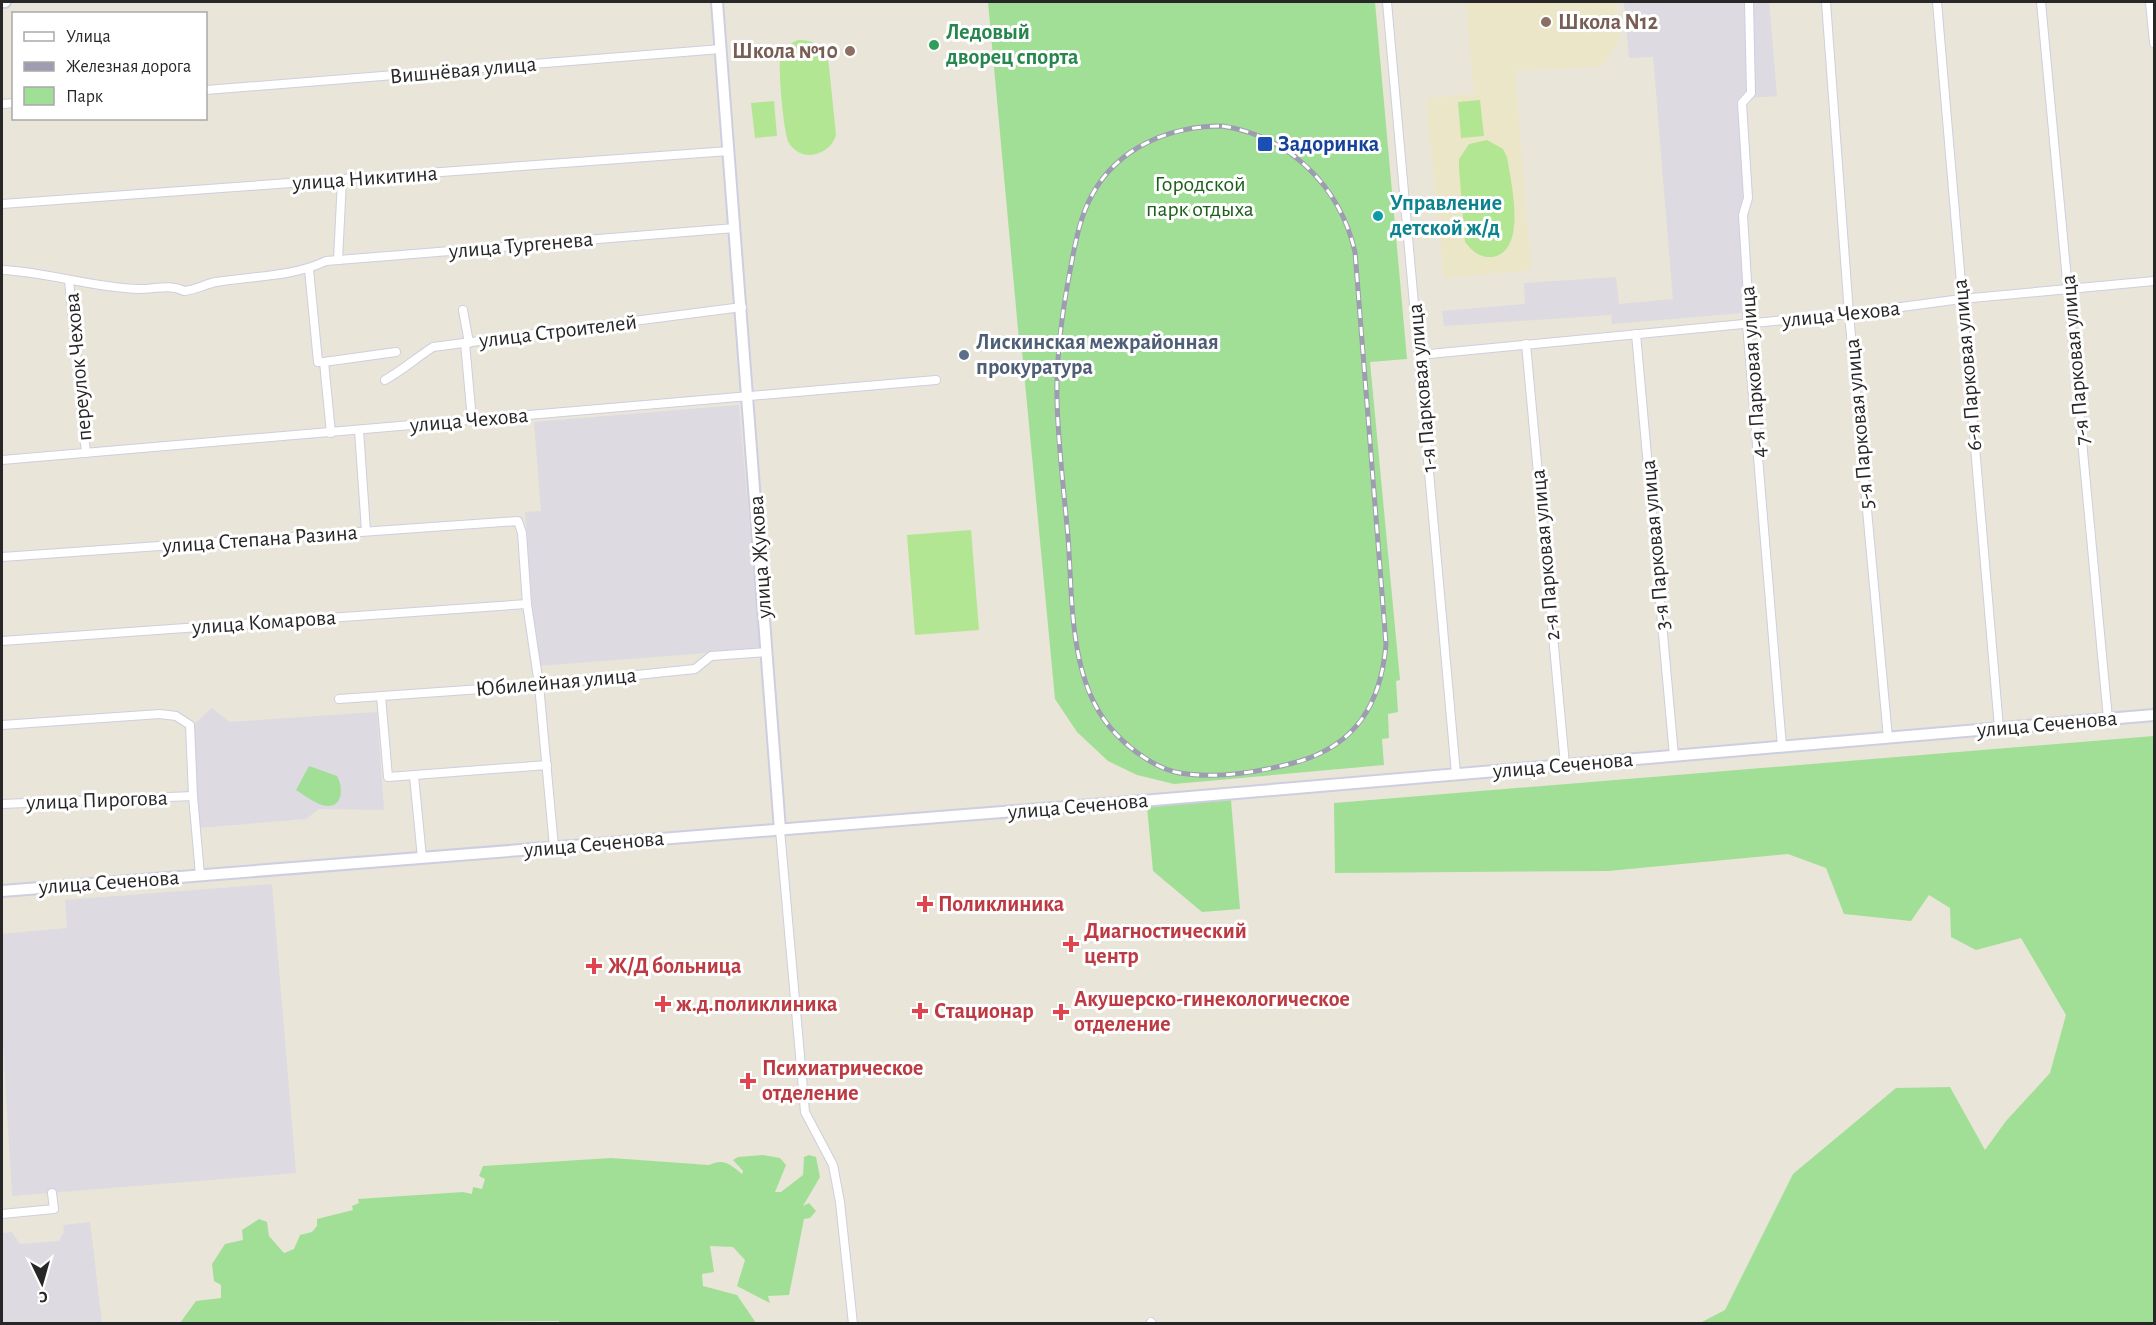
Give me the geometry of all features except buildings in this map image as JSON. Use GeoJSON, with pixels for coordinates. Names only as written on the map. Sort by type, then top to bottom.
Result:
{"type":"FeatureCollection","features":[{"type":"Feature","properties":{"kind":"main road","name":"улица Жукова"},"geometry":{"type":"LineString","coordinates":[[717,2],[780,830]]}},
{"type":"Feature","properties":{"kind":"main road","name":"улица Сеченова"},"geometry":{"type":"LineString","coordinates":[[2,891],[780,830],[2154,715]]}},
{"type":"Feature","properties":{"kind":"street","name":"1-я Парковая улица"},"geometry":{"type":"LineString","coordinates":[[1387,2],[1456,774]]}},
{"type":"Feature","properties":{"kind":"street","name":"4-я Парковая улица"},"geometry":{"type":"LineString","coordinates":[[1749,2],[1751,93],[1742,103],[1748,198],[1743,214],[1748,297],[1747,324],[1782,747]]}},
{"type":"Feature","properties":{"kind":"street","name":"5-я Парковая улица"},"geometry":{"type":"LineString","coordinates":[[1826,2],[1849,314],[1888,738]]}},
{"type":"Feature","properties":{"kind":"street","name":"6-я Парковая улица"},"geometry":{"type":"LineString","coordinates":[[1937,2],[1999,728]]}},
{"type":"Feature","properties":{"kind":"street","name":"7-я Парковая улица"},"geometry":{"type":"LineString","coordinates":[[2041,2],[2108,719]]}},
{"type":"Feature","properties":{"kind":"street"},"geometry":{"type":"LineString","coordinates":[[2150,2],[2154,43]]}},
{"type":"Feature","properties":{"kind":"street","name":"Вишнёвая улица"},"geometry":{"type":"LineString","coordinates":[[207,90],[721,49]]}},
{"type":"Feature","properties":{"kind":"street","name":"улица Никитина"},"geometry":{"type":"LineString","coordinates":[[2,204],[729,151]]}},
{"type":"Feature","properties":{"kind":"street"},"geometry":{"type":"LineString","coordinates":[[338,260],[342,180]]}},
{"type":"Feature","properties":{"kind":"street","name":"улица Тургенева"},"geometry":{"type":"LineString","coordinates":[[309,269],[326,261],[735,228]]}},
{"type":"Feature","properties":{"kind":"street"},"geometry":{"type":"LineString","coordinates":[[309,269],[318,362],[396,352]]}},
{"type":"Feature","properties":{"kind":"street","name":"переулок Чехова"},"geometry":{"type":"LineString","coordinates":[[2,270],[123,288],[175,287],[184,291],[211,283],[309,269]]}},
{"type":"Feature","properties":{"kind":"street","name":"переулок Чехова"},"geometry":{"type":"LineString","coordinates":[[69,280],[86,453]]}},
{"type":"Feature","properties":{"kind":"street","name":"улица Чехова"},"geometry":{"type":"LineString","coordinates":[[1419,355],[1849,314],[1961,299],[2154,281]]}},
{"type":"Feature","properties":{"kind":"street","name":"улица Строителей"},"geometry":{"type":"LineString","coordinates":[[385,380],[403,370],[414,359],[433,347],[742,308]]}},
{"type":"Feature","properties":{"kind":"street"},"geometry":{"type":"LineString","coordinates":[[463,310],[472,420]]}},
{"type":"Feature","properties":{"kind":"street","name":"3-я Парковая улица"},"geometry":{"type":"LineString","coordinates":[[1636,334],[1674,756]]}},
{"type":"Feature","properties":{"kind":"street","name":"2-я Парковая улица"},"geometry":{"type":"LineString","coordinates":[[1526,344],[1565,765]]}},
{"type":"Feature","properties":{"kind":"street"},"geometry":{"type":"LineString","coordinates":[[324,362],[331,433]]}},
{"type":"Feature","properties":{"kind":"street","name":"улица Чехова"},"geometry":{"type":"LineString","coordinates":[[2,460],[936,380]]}},
{"type":"Feature","properties":{"kind":"street"},"geometry":{"type":"LineString","coordinates":[[359,430],[366,531]]}},
{"type":"Feature","properties":{"kind":"street","name":"улица Степана Разина"},"geometry":{"type":"LineString","coordinates":[[2,557],[518,521],[522,533],[527,604]]}},
{"type":"Feature","properties":{"kind":"street"},"geometry":{"type":"LineString","coordinates":[[527,604],[539,685],[554,847]]}},
{"type":"Feature","properties":{"kind":"street","name":"улица Комарова"},"geometry":{"type":"LineString","coordinates":[[2,641],[527,604]]}},
{"type":"Feature","properties":{"kind":"street","name":"Юбилейная улица"},"geometry":{"type":"LineString","coordinates":[[339,699],[539,685],[695,669],[711,656],[767,652]]}},
{"type":"Feature","properties":{"kind":"street"},"geometry":{"type":"LineString","coordinates":[[381,696],[387,777],[547,765]]}},
{"type":"Feature","properties":{"kind":"street"},"geometry":{"type":"LineString","coordinates":[[2,726],[160,714],[176,716],[190,725],[200,875]]}},
{"type":"Feature","properties":{"kind":"street"},"geometry":{"type":"LineString","coordinates":[[414,776],[422,858]]}},
{"type":"Feature","properties":{"kind":"street","name":"улица Пирогова"},"geometry":{"type":"LineString","coordinates":[[2,804],[193,796]]}},
{"type":"Feature","properties":{"kind":"street","name":"улица Жукова"},"geometry":{"type":"LineString","coordinates":[[780,830],[806,1112],[834,1165],[853,1323]]}},
{"type":"Feature","properties":{"kind":"street"},"geometry":{"type":"LineString","coordinates":[[2,1214],[54,1209],[52,1193]]}},
{"type":"Feature","properties":{"kind":"shaded area"},"geometry":{"type":"Polygon","coordinates":[[[1466,2],[1616,2],[1619,40],[1603,66],[1515,71],[1531,270],[1444,278],[1426,99],[1474,94],[1466,2]]]}},
{"type":"Feature","properties":{"kind":"shaded area"},"geometry":{"type":"Polygon","coordinates":[[[1624,2],[1769,2],[1777,96],[1737,99],[1753,312],[1612,324],[1611,315],[1444,326],[1442,311],[1525,304],[1524,283],[1616,277],[1619,304],[1673,299],[1653,57],[1629,58],[1624,2]]]}},
{"type":"Feature","properties":{"kind":"shaded area"},"geometry":{"type":"Polygon","coordinates":[[[739,405],[760,649],[537,666],[525,512],[541,511],[534,422],[739,405]]]}},
{"type":"Feature","properties":{"kind":"shaded area"},"geometry":{"type":"Polygon","coordinates":[[[212,708],[230,722],[377,712],[384,810],[319,809],[306,819],[199,828],[193,725],[212,708]]]}},
{"type":"Feature","properties":{"kind":"shaded area"},"geometry":{"type":"Polygon","coordinates":[[[272,884],[296,1173],[12,1196],[2,1026],[2,934],[67,928],[65,900],[272,884]]]}},
{"type":"Feature","properties":{"kind":"shaded area"},"geometry":{"type":"Polygon","coordinates":[[[90,1222],[102,1323],[2,1323],[2,1233],[12,1232],[20,1244],[59,1241],[64,1232],[63,1225],[90,1222]]]}},
{"type":"Feature","properties":{"kind":"green space","name":"Городской парк отдыха"},"geometry":{"type":"Polygon","coordinates":[[[988,2],[1375,2],[1407,359],[1370,362],[1400,680],[1396,681],[1398,712],[1388,714],[1389,738],[1382,739],[1384,765],[1174,784],[1137,775],[1108,761],[1077,732],[1055,699],[988,2]]]}},
{"type":"Feature","properties":{"kind":"green space"},"geometry":{"type":"Polygon","coordinates":[[[798,40],[816,44],[828,57],[836,135],[828,148],[808,155],[794,149],[789,143],[780,85],[781,55],[790,44],[798,40]]]}},
{"type":"Feature","properties":{"kind":"green space"},"geometry":{"type":"Polygon","coordinates":[[[1480,100],[1484,136],[1461,138],[1458,102],[1480,100]]]}},
{"type":"Feature","properties":{"kind":"green space"},"geometry":{"type":"Polygon","coordinates":[[[774,101],[777,136],[755,138],[751,103],[774,101]]]}},
{"type":"Feature","properties":{"kind":"green space"},"geometry":{"type":"Polygon","coordinates":[[[1487,140],[1503,149],[1507,157],[1514,198],[1514,230],[1510,243],[1503,252],[1492,257],[1477,253],[1465,242],[1459,168],[1459,159],[1469,144],[1487,140]]]}},
{"type":"Feature","properties":{"kind":"green space"},"geometry":{"type":"Polygon","coordinates":[[[971,530],[979,630],[915,635],[907,535],[971,530]]]}},
{"type":"Feature","properties":{"kind":"green space"},"geometry":{"type":"Polygon","coordinates":[[[2154,736],[2154,1323],[1700,1323],[1725,1310],[1793,1174],[1896,1088],[1950,1087],[1985,1150],[2006,1121],[2050,1073],[2066,1015],[2021,938],[1976,950],[1951,937],[1950,908],[1929,895],[1911,921],[1844,914],[1826,868],[1788,854],[1608,871],[1335,873],[1334,803],[2154,736]]]}},
{"type":"Feature","properties":{"kind":"green space"},"geometry":{"type":"Polygon","coordinates":[[[309,766],[337,776],[341,792],[338,802],[334,805],[322,805],[296,790],[309,766]]]}},
{"type":"Feature","properties":{"kind":"green space"},"geometry":{"type":"Polygon","coordinates":[[[1231,800],[1240,909],[1202,912],[1153,871],[1147,807],[1231,800]]]}},
{"type":"Feature","properties":{"kind":"green space"},"geometry":{"type":"Polygon","coordinates":[[[763,1155],[780,1158],[786,1165],[775,1192],[781,1192],[803,1175],[804,1157],[809,1155],[816,1157],[820,1177],[803,1206],[809,1203],[816,1211],[810,1218],[804,1219],[789,1295],[768,1296],[770,1303],[737,1286],[745,1260],[733,1247],[710,1246],[714,1272],[702,1274],[703,1286],[737,1295],[756,1323],[559,1324],[559,1321],[180,1323],[196,1301],[221,1298],[221,1285],[214,1281],[212,1264],[225,1244],[243,1240],[242,1230],[259,1219],[267,1222],[269,1236],[284,1253],[294,1249],[300,1235],[312,1232],[317,1226],[317,1219],[353,1210],[352,1206],[359,1203],[358,1199],[463,1192],[472,1194],[473,1187],[482,1189],[485,1179],[479,1176],[483,1166],[611,1158],[709,1165],[723,1162],[742,1174],[743,1171],[733,1160],[738,1157],[763,1155]]]}},
{"type":"Feature","properties":{"kind":"railway"},"geometry":{"type":"LineString","coordinates":[[1222,126],[1269,141],[1290,153],[1324,186],[1348,228],[1355,252],[1386,644],[1383,666],[1371,703],[1362,719],[1335,745],[1318,755],[1283,766],[1236,774],[1205,775],[1167,770],[1136,752],[1117,735],[1101,715],[1089,692],[1081,668],[1073,615],[1059,434],[1057,367],[1064,303],[1076,242],[1088,204],[1103,178],[1116,164],[1147,142],[1183,130],[1222,126]]}},
{"type":"Feature","properties":{"kind":"place","name":"Школа N12"},"geometry":{"type":"Point","coordinates":[1546,22]}},
{"type":"Feature","properties":{"kind":"place","name":"Ледовый дворец спорта"},"geometry":{"type":"Point","coordinates":[934,45]}},
{"type":"Feature","properties":{"kind":"place","name":"Школа №10"},"geometry":{"type":"Point","coordinates":[850,51]}},
{"type":"Feature","properties":{"kind":"place","name":"Задоринка"},"geometry":{"type":"Point","coordinates":[1265,144]}},
{"type":"Feature","properties":{"kind":"place","name":"Управление детской ж/д"},"geometry":{"type":"Point","coordinates":[1378,216]}},
{"type":"Feature","properties":{"kind":"place","name":"Лискинская межрайонная прокуратура"},"geometry":{"type":"Point","coordinates":[964,355]}},
{"type":"Feature","properties":{"kind":"place","name":"Поликлиника"},"geometry":{"type":"Point","coordinates":[925,904]}},
{"type":"Feature","properties":{"kind":"place","name":"Диагностический центр"},"geometry":{"type":"Point","coordinates":[1071,944]}},
{"type":"Feature","properties":{"kind":"place","name":"Ж/Д больница"},"geometry":{"type":"Point","coordinates":[594,966]}},
{"type":"Feature","properties":{"kind":"place","name":"ж.д.поликлиника"},"geometry":{"type":"Point","coordinates":[663,1004]}},
{"type":"Feature","properties":{"kind":"place","name":"Стационар"},"geometry":{"type":"Point","coordinates":[920,1011]}},
{"type":"Feature","properties":{"kind":"place","name":"Акушерско-гинекологическое отделение"},"geometry":{"type":"Point","coordinates":[1061,1012]}},
{"type":"Feature","properties":{"kind":"place","name":"Психиатрическое отделение"},"geometry":{"type":"Point","coordinates":[748,1081]}}]}
